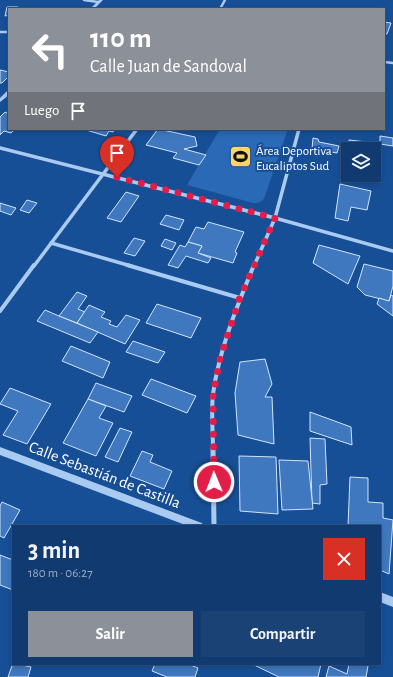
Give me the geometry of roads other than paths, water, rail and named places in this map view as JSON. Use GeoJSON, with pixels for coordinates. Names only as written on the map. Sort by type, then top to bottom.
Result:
{"type":"FeatureCollection","features":[{"type":"Feature","properties":{"kind":"street"},"geometry":{"type":"LineString","coordinates":[[84,0],[100,1]]}},
{"type":"Feature","properties":{"kind":"street"},"geometry":{"type":"LineString","coordinates":[[0,101],[8,93]]}},
{"type":"Feature","properties":{"kind":"street"},"geometry":{"type":"LineString","coordinates":[[0,312],[136,130]]}},
{"type":"Feature","properties":{"kind":"street"},"geometry":{"type":"LineString","coordinates":[[214,525],[213,395],[220,359],[240,298],[275,218],[298,130]]}},
{"type":"Feature","properties":{"kind":"street"},"geometry":{"type":"LineString","coordinates":[[0,148],[275,218],[393,251]]}},
{"type":"Feature","properties":{"kind":"street"},"geometry":{"type":"LineString","coordinates":[[51,243],[240,298]]}},
{"type":"Feature","properties":{"kind":"street","name":"Calle Sebastián de Castilla"},"geometry":{"type":"LineString","coordinates":[[0,451],[196,525]]}},
{"type":"Feature","properties":{"kind":"street"},"geometry":{"type":"LineString","coordinates":[[381,597],[393,602]]}},
{"type":"Feature","properties":{"kind":"place","name":"Área Deportiva Eucaliptos Sud"},"geometry":{"type":"Point","coordinates":[241,157]}}]}
